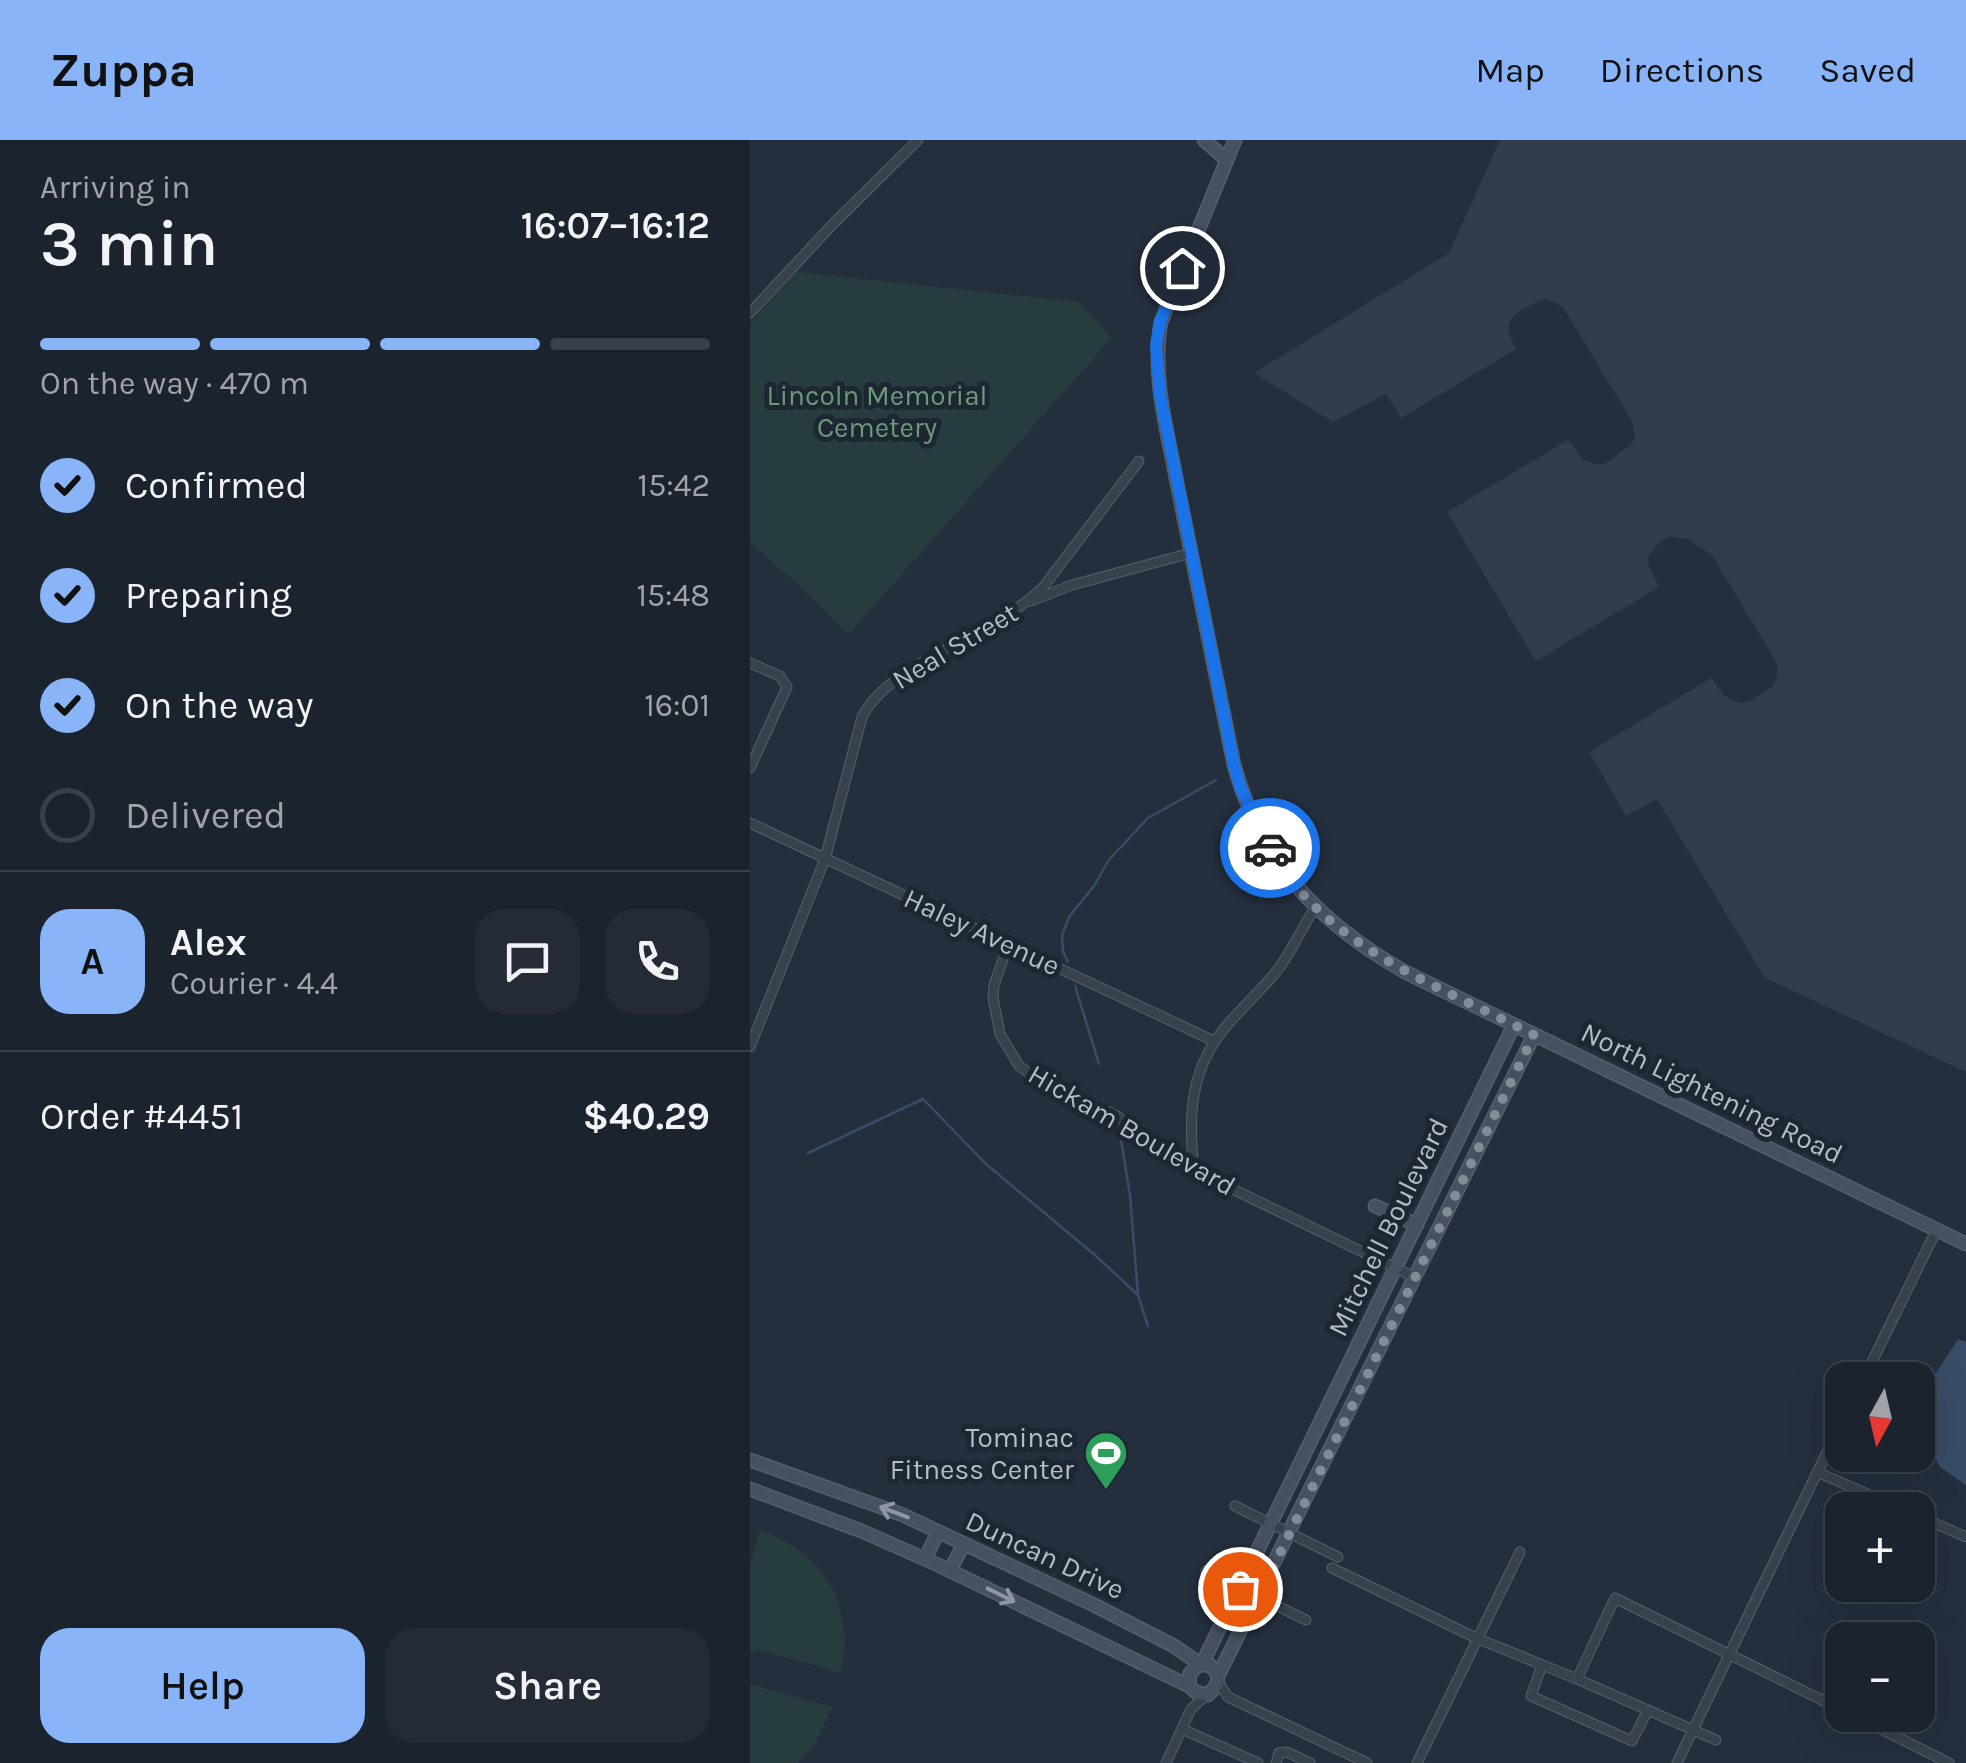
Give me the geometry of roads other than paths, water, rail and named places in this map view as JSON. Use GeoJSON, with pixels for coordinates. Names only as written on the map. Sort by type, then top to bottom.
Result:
{"type":"FeatureCollection","features":[{"type":"Feature","properties":{"kind":"street"},"geometry":{"type":"LineString","coordinates":[[750,313],[918,140]]}},
{"type":"Feature","properties":{"kind":"street"},"geometry":{"type":"LineString","coordinates":[[1204,140],[1226,160]]}},
{"type":"Feature","properties":{"kind":"street","name":"North Lightening Road"},"geometry":{"type":"LineString","coordinates":[[1235,140],[1160,322],[1156,346],[1160,395],[1241,789],[1291,882],[1315,908],[1366,950],[1405,972],[1966,1244]]}},
{"type":"Feature","properties":{"kind":"street","name":"Neal Street"},"geometry":{"type":"LineString","coordinates":[[750,1047],[825,859],[862,717],[870,701],[928,659],[986,630],[1029,602],[1139,461]]}},
{"type":"Feature","properties":{"kind":"street"},"geometry":{"type":"LineString","coordinates":[[1029,602],[1072,584],[1191,554]]}},
{"type":"Feature","properties":{"kind":"street"},"geometry":{"type":"LineString","coordinates":[[750,662],[780,676],[786,687],[750,768]]}},
{"type":"Feature","properties":{"kind":"street","name":"Haley Avenue"},"geometry":{"type":"LineString","coordinates":[[750,822],[1214,1042]]}},
{"type":"Feature","properties":{"kind":"street"},"geometry":{"type":"LineString","coordinates":[[1194,1169],[1190,1117],[1196,1084],[1214,1042],[1282,964],[1315,908]]}},
{"type":"Feature","properties":{"kind":"street","name":"Hickam Boulevard"},"geometry":{"type":"LineString","coordinates":[[1008,944],[993,998],[1000,1034],[1020,1066],[1039,1080],[1117,1116],[1173,1160],[1414,1277]]}},
{"type":"Feature","properties":{"kind":"street","name":"Mitchell Boulevard"},"geometry":{"type":"LineString","coordinates":[[1201,1664],[1514,1025]]}},
{"type":"Feature","properties":{"kind":"street","name":"Mitchell Boulevard"},"geometry":{"type":"LineString","coordinates":[[1218,1679],[1534,1035]]}},
{"type":"Feature","properties":{"kind":"street"},"geometry":{"type":"LineString","coordinates":[[1479,1100],[1497,1108]]}},
{"type":"Feature","properties":{"kind":"street"},"geometry":{"type":"LineString","coordinates":[[1375,1206],[1417,1225]]}},
{"type":"Feature","properties":{"kind":"street"},"geometry":{"type":"LineString","coordinates":[[1871,1362],[1937,1229]]}},
{"type":"Feature","properties":{"kind":"street"},"geometry":{"type":"LineString","coordinates":[[1308,1450],[1325,1459]]}},
{"type":"Feature","properties":{"kind":"street"},"geometry":{"type":"LineString","coordinates":[[1677,1763],[1825,1457]]}},
{"type":"Feature","properties":{"kind":"street","name":"Duncan Drive"},"geometry":{"type":"LineString","coordinates":[[750,1460],[903,1516],[1094,1605],[1201,1664]]}},
{"type":"Feature","properties":{"kind":"street"},"geometry":{"type":"LineString","coordinates":[[1818,1472],[1863,1492]]}},
{"type":"Feature","properties":{"kind":"street","name":"Duncan Drive"},"geometry":{"type":"LineString","coordinates":[[750,1489],[950,1570],[1189,1686]]}},
{"type":"Feature","properties":{"kind":"street"},"geometry":{"type":"LineString","coordinates":[[1235,1506],[1338,1557]]}},
{"type":"Feature","properties":{"kind":"street"},"geometry":{"type":"LineString","coordinates":[[1935,1523],[1966,1537]]}},
{"type":"Feature","properties":{"kind":"street"},"geometry":{"type":"LineString","coordinates":[[925,1559],[938,1532]]}},
{"type":"Feature","properties":{"kind":"street"},"geometry":{"type":"LineString","coordinates":[[950,1570],[964,1544]]}},
{"type":"Feature","properties":{"kind":"street"},"geometry":{"type":"LineString","coordinates":[[1417,1763],[1520,1552]]}},
{"type":"Feature","properties":{"kind":"street"},"geometry":{"type":"LineString","coordinates":[[1332,1568],[1476,1638],[1716,1740]]}},
{"type":"Feature","properties":{"kind":"street"},"geometry":{"type":"LineString","coordinates":[[1206,1571],[1306,1620]]}},
{"type":"Feature","properties":{"kind":"street"},"geometry":{"type":"LineString","coordinates":[[1577,1679],[1615,1598],[1825,1701]]}},
{"type":"Feature","properties":{"kind":"street"},"geometry":{"type":"LineString","coordinates":[[1180,1650],[1203,1651],[1211,1647]]}},
{"type":"Feature","properties":{"kind":"street"},"geometry":{"type":"LineString","coordinates":[[1166,1763],[1190,1709],[1190,1672],[1201,1664],[1211,1666],[1228,1698]]}},
{"type":"Feature","properties":{"kind":"street"},"geometry":{"type":"LineString","coordinates":[[1542,1665],[1531,1696],[1632,1741],[1648,1710]]}},
{"type":"Feature","properties":{"kind":"street"},"geometry":{"type":"LineString","coordinates":[[1190,1709],[1218,1679]]}},
{"type":"Feature","properties":{"kind":"street"},"geometry":{"type":"LineString","coordinates":[[1189,1686],[1207,1695],[1228,1698],[1367,1763]]}},
{"type":"Feature","properties":{"kind":"street"},"geometry":{"type":"LineString","coordinates":[[1182,1729],[1258,1763]]}},
{"type":"Feature","properties":{"kind":"street"},"geometry":{"type":"LineString","coordinates":[[1887,1732],[1949,1763]]}},
{"type":"Feature","properties":{"kind":"street"},"geometry":{"type":"LineString","coordinates":[[1276,1763],[1280,1752],[1310,1763]]}},
{"type":"Feature","properties":{"kind":"water"},"geometry":{"type":"Polygon","coordinates":[[[1958,1339],[1966,1342],[1966,1485],[1939,1466],[1935,1455],[1935,1374],[1958,1339]]]}},
{"type":"Feature","properties":{"kind":"waterway"},"geometry":{"type":"LineString","coordinates":[[1068,962],[1062,936],[1069,917],[1108,861],[1148,818],[1216,780]]}},
{"type":"Feature","properties":{"kind":"waterway"},"geometry":{"type":"LineString","coordinates":[[1075,986],[1099,1064]]}},
{"type":"Feature","properties":{"kind":"waterway"},"geometry":{"type":"LineString","coordinates":[[808,1153],[923,1099],[986,1164],[1138,1295],[1148,1326]]}},
{"type":"Feature","properties":{"kind":"waterway"},"geometry":{"type":"LineString","coordinates":[[1119,1128],[1130,1195],[1138,1295]]}},
{"type":"Feature","properties":{"kind":"place","name":"Tominac Fitness Center"},"geometry":{"type":"Point","coordinates":[1106,1491]}},
{"type":"Feature","properties":{"kind":"park label","name":"Lincoln Memorial Cemetery"},"geometry":{"type":"Point","coordinates":[877,411]}}]}
